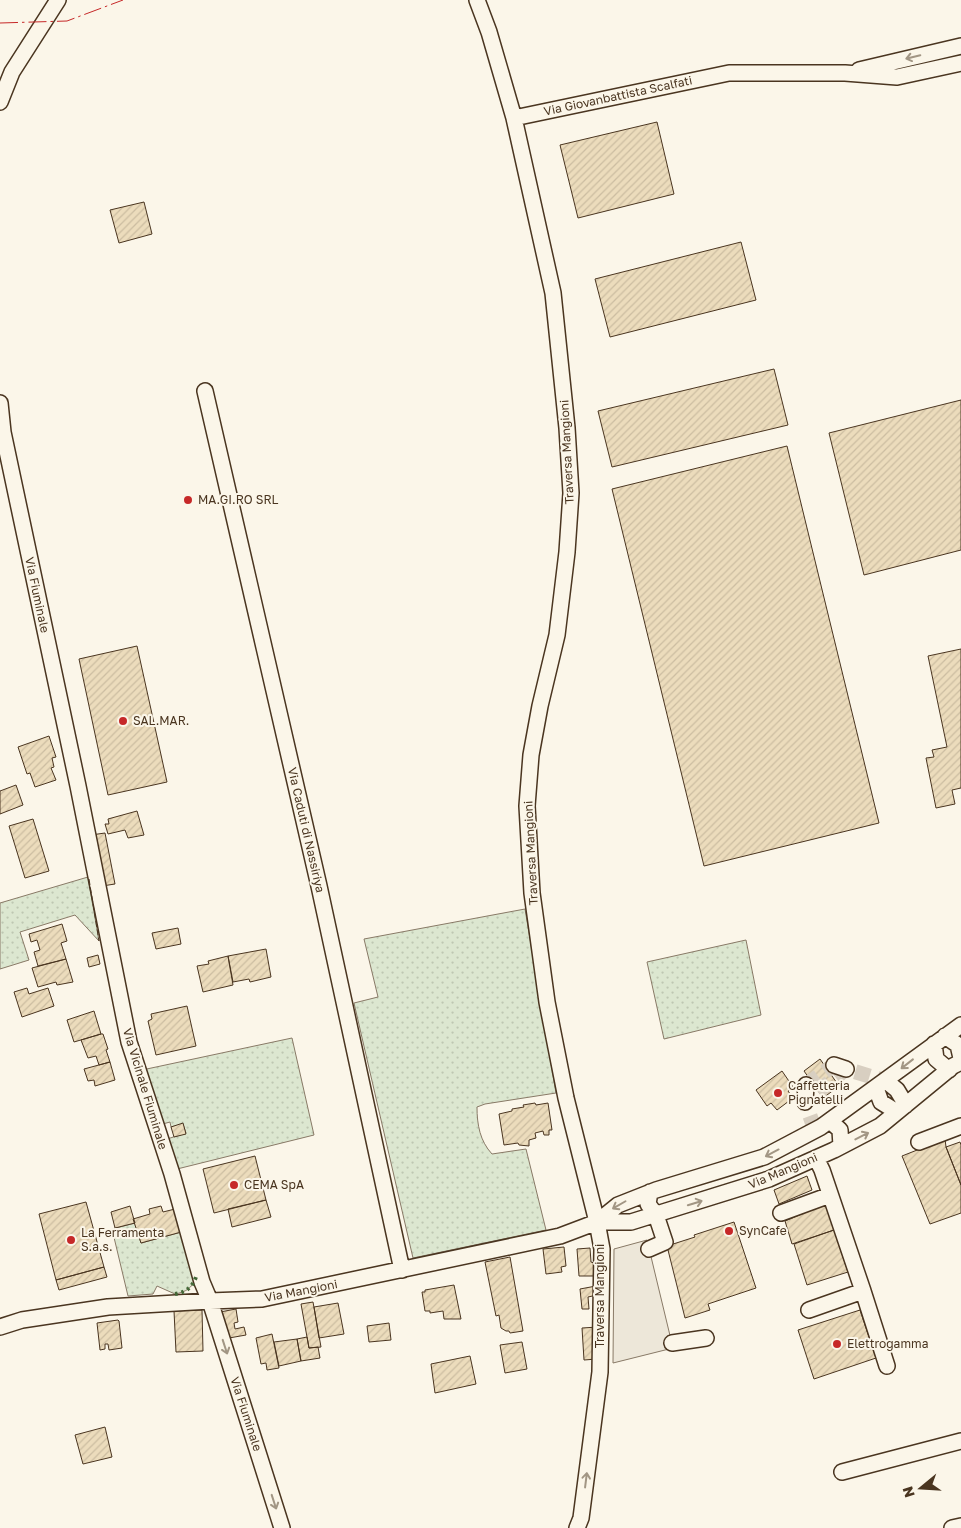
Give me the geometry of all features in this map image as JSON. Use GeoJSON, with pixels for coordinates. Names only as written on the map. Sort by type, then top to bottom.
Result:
{"type":"FeatureCollection","features":[{"type":"Feature","properties":{"kind":"street"},"geometry":{"type":"LineString","coordinates":[[0,102],[12,72],[58,0]]}},
{"type":"Feature","properties":{"kind":"street"},"geometry":{"type":"LineString","coordinates":[[477,0],[490,32],[514,118]]}},
{"type":"Feature","properties":{"kind":"street","name":"Via Giovanbattista Scalfati"},"geometry":{"type":"LineString","coordinates":[[845,73],[961,46]]}},
{"type":"Feature","properties":{"kind":"street","name":"Via Giovanbattista Scalfati"},"geometry":{"type":"LineString","coordinates":[[514,118],[729,73],[845,73],[897,78],[961,63]]}},
{"type":"Feature","properties":{"kind":"street","name":"Traversa Mangioni"},"geometry":{"type":"LineString","coordinates":[[514,118],[553,292],[567,428],[571,493],[567,552],[556,635],[531,755],[527,806],[532,893],[547,1002],[566,1098],[602,1249],[600,1372],[581,1518],[577,1528]]}},
{"type":"Feature","properties":{"kind":"street","name":"Via Caduti di Nassiriya"},"geometry":{"type":"LineString","coordinates":[[205,391],[318,886],[402,1270]]}},
{"type":"Feature","properties":{"kind":"street","name":"Via Fiuminale"},"geometry":{"type":"LineString","coordinates":[[0,403],[3,432],[78,786]]}},
{"type":"Feature","properties":{"kind":"street","name":"Via Vicinale Fiuminale"},"geometry":{"type":"LineString","coordinates":[[78,786],[129,1042],[172,1174],[202,1282],[210,1300]]}},
{"type":"Feature","properties":{"kind":"street","name":"Via Mangioni"},"geometry":{"type":"LineString","coordinates":[[0,1328],[22,1320],[118,1301],[262,1299],[560,1236],[597,1222],[618,1204],[653,1191],[764,1157],[830,1121],[961,1025]]}},
{"type":"Feature","properties":{"kind":"street"},"geometry":{"type":"LineString","coordinates":[[939,1040],[958,1045],[957,1066],[936,1059],[939,1040]]}},
{"type":"Feature","properties":{"kind":"street","name":"Via Mangioni"},"geometry":{"type":"LineString","coordinates":[[597,1222],[632,1222],[770,1179],[880,1126],[957,1066]]}},
{"type":"Feature","properties":{"kind":"street"},"geometry":{"type":"LineString","coordinates":[[805,1102],[806,1085]]}},
{"type":"Feature","properties":{"kind":"street"},"geometry":{"type":"LineString","coordinates":[[881,1085],[897,1090],[902,1109]]}},
{"type":"Feature","properties":{"kind":"street"},"geometry":{"type":"LineString","coordinates":[[830,1121],[840,1130],[828,1152],[830,1195],[887,1366]]}},
{"type":"Feature","properties":{"kind":"street"},"geometry":{"type":"LineString","coordinates":[[919,1142],[961,1126]]}},
{"type":"Feature","properties":{"kind":"street","name":"Via Mangioni"},"geometry":{"type":"LineString","coordinates":[[815,1130],[817,1144],[828,1152]]}},
{"type":"Feature","properties":{"kind":"street","name":"Via Mangioni"},"geometry":{"type":"LineString","coordinates":[[727,1168],[739,1177],[734,1191]]}},
{"type":"Feature","properties":{"kind":"street"},"geometry":{"type":"LineString","coordinates":[[649,1249],[665,1242],[660,1214],[662,1201],[653,1191]]}},
{"type":"Feature","properties":{"kind":"street"},"geometry":{"type":"LineString","coordinates":[[781,1213],[830,1195]]}},
{"type":"Feature","properties":{"kind":"street"},"geometry":{"type":"LineString","coordinates":[[809,1310],[863,1291]]}},
{"type":"Feature","properties":{"kind":"street","name":"Via Fiuminale"},"geometry":{"type":"LineString","coordinates":[[210,1300],[282,1528]]}},
{"type":"Feature","properties":{"kind":"street"},"geometry":{"type":"LineString","coordinates":[[672,1343],[706,1338]]}},
{"type":"Feature","properties":{"kind":"street"},"geometry":{"type":"LineString","coordinates":[[842,1472],[961,1441]]}},
{"type":"Feature","properties":{"kind":"street"},"geometry":{"type":"LineString","coordinates":[[952,1528],[961,1526]]}},
{"type":"Feature","properties":{"kind":"green space"},"geometry":{"type":"Polygon","coordinates":[[[88,877],[99,941],[75,915],[20,932],[29,960],[0,969],[0,903],[88,877]]]}},
{"type":"Feature","properties":{"kind":"green space"},"geometry":{"type":"Polygon","coordinates":[[[525,909],[556,1093],[485,1104],[477,1107],[477,1114],[482,1138],[492,1154],[526,1149],[546,1230],[413,1258],[354,1003],[378,997],[364,939],[525,909]]]}},
{"type":"Feature","properties":{"kind":"green space"},"geometry":{"type":"Polygon","coordinates":[[[746,940],[761,1015],[664,1039],[647,962],[746,940]]]}},
{"type":"Feature","properties":{"kind":"green space"},"geometry":{"type":"Polygon","coordinates":[[[292,1038],[314,1135],[173,1170],[164,1140],[186,1133],[183,1124],[171,1127],[170,1122],[159,1125],[142,1070],[292,1038]]]}},
{"type":"Feature","properties":{"kind":"green space"},"geometry":{"type":"Polygon","coordinates":[[[135,1223],[141,1243],[185,1231],[196,1278],[188,1289],[175,1294],[157,1286],[153,1294],[128,1296],[112,1229],[135,1223]]]}},
{"type":"Feature","properties":{"kind":"shaded area"},"geometry":{"type":"Polygon","coordinates":[[[647,1240],[673,1348],[613,1363],[614,1249],[647,1240]]]}},
{"type":"Feature","properties":{"kind":"building"},"geometry":{"type":"Polygon","coordinates":[[[657,122],[674,194],[578,218],[560,145],[657,122]]]}},
{"type":"Feature","properties":{"kind":"building"},"geometry":{"type":"Polygon","coordinates":[[[144,202],[152,234],[119,243],[110,210],[144,202]]]}},
{"type":"Feature","properties":{"kind":"building"},"geometry":{"type":"Polygon","coordinates":[[[741,242],[756,300],[610,337],[595,279],[741,242]]]}},
{"type":"Feature","properties":{"kind":"building"},"geometry":{"type":"Polygon","coordinates":[[[774,369],[788,425],[612,467],[598,411],[774,369]]]}},
{"type":"Feature","properties":{"kind":"building"},"geometry":{"type":"Polygon","coordinates":[[[961,400],[961,550],[864,575],[829,433],[961,400]]]}},
{"type":"Feature","properties":{"kind":"building"},"geometry":{"type":"Polygon","coordinates":[[[787,446],[879,823],[704,866],[612,489],[787,446]]]}},
{"type":"Feature","properties":{"kind":"building","name":"SAL.MAR."},"geometry":{"type":"Polygon","coordinates":[[[137,646],[167,782],[108,795],[79,659],[137,646]]]}},
{"type":"Feature","properties":{"kind":"building"},"geometry":{"type":"Polygon","coordinates":[[[961,649],[961,788],[952,790],[955,804],[936,808],[926,758],[934,757],[932,750],[947,747],[928,656],[961,649]]]}},
{"type":"Feature","properties":{"kind":"building"},"geometry":{"type":"Polygon","coordinates":[[[49,736],[56,757],[52,758],[54,767],[51,768],[56,780],[35,787],[30,773],[27,774],[18,747],[49,736]]]}},
{"type":"Feature","properties":{"kind":"building"},"geometry":{"type":"Polygon","coordinates":[[[16,785],[23,805],[0,814],[0,791],[16,785]]]}},
{"type":"Feature","properties":{"kind":"building"},"geometry":{"type":"Polygon","coordinates":[[[137,811],[144,835],[128,838],[125,830],[108,834],[105,824],[109,824],[108,819],[137,811]]]}},
{"type":"Feature","properties":{"kind":"building"},"geometry":{"type":"Polygon","coordinates":[[[33,819],[49,871],[25,878],[9,826],[33,819]]]}},
{"type":"Feature","properties":{"kind":"building"},"geometry":{"type":"Polygon","coordinates":[[[105,833],[115,884],[102,886],[91,835],[105,833]]]}},
{"type":"Feature","properties":{"kind":"building"},"geometry":{"type":"Polygon","coordinates":[[[62,924],[67,941],[61,943],[66,959],[38,966],[34,952],[40,950],[37,940],[31,942],[29,934],[62,924]]]}},
{"type":"Feature","properties":{"kind":"building"},"geometry":{"type":"Polygon","coordinates":[[[178,928],[181,944],[156,949],[152,933],[178,928]]]}},
{"type":"Feature","properties":{"kind":"building"},"geometry":{"type":"Polygon","coordinates":[[[266,949],[271,977],[250,982],[249,979],[233,982],[228,956],[266,949]]]}},
{"type":"Feature","properties":{"kind":"building"},"geometry":{"type":"Polygon","coordinates":[[[98,955],[100,964],[89,967],[87,958],[98,955]]]}},
{"type":"Feature","properties":{"kind":"building"},"geometry":{"type":"Polygon","coordinates":[[[228,956],[233,985],[203,992],[197,966],[209,964],[208,961],[228,956]]]}},
{"type":"Feature","properties":{"kind":"building"},"geometry":{"type":"Polygon","coordinates":[[[66,959],[73,982],[57,985],[56,982],[38,987],[32,968],[66,959]]]}},
{"type":"Feature","properties":{"kind":"building"},"geometry":{"type":"Polygon","coordinates":[[[27,988],[29,994],[48,988],[54,1006],[22,1017],[14,992],[27,988]]]}},
{"type":"Feature","properties":{"kind":"building"},"geometry":{"type":"Polygon","coordinates":[[[187,1006],[196,1046],[156,1055],[148,1021],[152,1019],[151,1014],[187,1006]]]}},
{"type":"Feature","properties":{"kind":"building"},"geometry":{"type":"Polygon","coordinates":[[[94,1011],[101,1034],[74,1042],[67,1020],[94,1011]]]}},
{"type":"Feature","properties":{"kind":"building"},"geometry":{"type":"Polygon","coordinates":[[[103,1034],[108,1049],[106,1050],[110,1062],[99,1065],[96,1056],[88,1058],[81,1040],[103,1034]]]}},
{"type":"Feature","properties":{"kind":"building"},"geometry":{"type":"Polygon","coordinates":[[[820,1059],[839,1086],[823,1098],[804,1071],[820,1059]]]}},
{"type":"Feature","properties":{"kind":"building"},"geometry":{"type":"Polygon","coordinates":[[[110,1062],[115,1080],[95,1086],[94,1080],[88,1081],[84,1069],[110,1062]]]}},
{"type":"Feature","properties":{"kind":"building"},"geometry":{"type":"Polygon","coordinates":[[[782,1071],[793,1087],[788,1091],[793,1098],[777,1110],[771,1103],[767,1106],[756,1090],[782,1071]]]}},
{"type":"Feature","properties":{"kind":"building"},"geometry":{"type":"Polygon","coordinates":[[[535,1103],[536,1105],[548,1103],[552,1130],[549,1130],[549,1135],[544,1135],[543,1131],[535,1133],[536,1138],[529,1140],[529,1146],[519,1145],[518,1143],[504,1145],[499,1114],[524,1107],[523,1105],[535,1103]]]}},
{"type":"Feature","properties":{"kind":"building"},"geometry":{"type":"Polygon","coordinates":[[[183,1123],[186,1134],[174,1137],[171,1127],[183,1123]]]}},
{"type":"Feature","properties":{"kind":"building"},"geometry":{"type":"Polygon","coordinates":[[[945,1139],[946,1147],[961,1185],[961,1213],[930,1224],[902,1156],[945,1139]]]}},
{"type":"Feature","properties":{"kind":"building"},"geometry":{"type":"Polygon","coordinates":[[[960,1142],[961,1145],[961,1185],[946,1147],[960,1142]]]}},
{"type":"Feature","properties":{"kind":"building","name":"CEMA SpA"},"geometry":{"type":"Polygon","coordinates":[[[255,1156],[266,1200],[214,1213],[203,1169],[255,1156]]]}},
{"type":"Feature","properties":{"kind":"building"},"geometry":{"type":"Polygon","coordinates":[[[807,1176],[812,1190],[779,1204],[774,1190],[807,1176]]]}},
{"type":"Feature","properties":{"kind":"building"},"geometry":{"type":"Polygon","coordinates":[[[266,1200],[271,1217],[232,1227],[228,1209],[266,1200]]]}},
{"type":"Feature","properties":{"kind":"building","name":"La Ferramenta S.a.s."},"geometry":{"type":"Polygon","coordinates":[[[86,1202],[104,1267],[56,1280],[39,1214],[86,1202]]]}},
{"type":"Feature","properties":{"kind":"building"},"geometry":{"type":"Polygon","coordinates":[[[828,1203],[837,1229],[792,1244],[785,1221],[828,1203]]]}},
{"type":"Feature","properties":{"kind":"building"},"geometry":{"type":"Polygon","coordinates":[[[130,1206],[135,1223],[115,1228],[111,1212],[130,1206]]]}},
{"type":"Feature","properties":{"kind":"building"},"geometry":{"type":"Polygon","coordinates":[[[161,1206],[163,1212],[179,1208],[185,1231],[141,1243],[133,1219],[150,1214],[149,1209],[161,1206]]]}},
{"type":"Feature","properties":{"kind":"building"},"geometry":{"type":"Polygon","coordinates":[[[734,1222],[756,1288],[708,1304],[710,1310],[685,1318],[667,1246],[734,1222]]]}},
{"type":"Feature","properties":{"kind":"building"},"geometry":{"type":"Polygon","coordinates":[[[834,1230],[848,1272],[807,1285],[794,1244],[834,1230]]]}},
{"type":"Feature","properties":{"kind":"building"},"geometry":{"type":"Polygon","coordinates":[[[564,1247],[566,1266],[561,1267],[562,1272],[546,1274],[543,1249],[564,1247]]]}},
{"type":"Feature","properties":{"kind":"building"},"geometry":{"type":"Polygon","coordinates":[[[590,1248],[595,1276],[579,1276],[577,1249],[590,1248]]]}},
{"type":"Feature","properties":{"kind":"building"},"geometry":{"type":"Polygon","coordinates":[[[510,1257],[523,1331],[510,1333],[501,1328],[499,1315],[496,1316],[485,1262],[510,1257]]]}},
{"type":"Feature","properties":{"kind":"building"},"geometry":{"type":"Polygon","coordinates":[[[104,1267],[107,1277],[59,1290],[56,1280],[104,1267]]]}},
{"type":"Feature","properties":{"kind":"building"},"geometry":{"type":"Polygon","coordinates":[[[454,1285],[461,1319],[444,1319],[443,1311],[430,1313],[430,1311],[425,1311],[422,1292],[454,1285]]]}},
{"type":"Feature","properties":{"kind":"building"},"geometry":{"type":"Polygon","coordinates":[[[596,1286],[597,1295],[588,1297],[589,1309],[582,1309],[580,1289],[596,1286]]]}},
{"type":"Feature","properties":{"kind":"building"},"geometry":{"type":"Polygon","coordinates":[[[313,1302],[321,1347],[309,1348],[301,1304],[313,1302]]]}},
{"type":"Feature","properties":{"kind":"building"},"geometry":{"type":"Polygon","coordinates":[[[338,1303],[344,1334],[319,1338],[314,1307],[338,1303]]]}},
{"type":"Feature","properties":{"kind":"building"},"geometry":{"type":"Polygon","coordinates":[[[236,1309],[238,1322],[234,1323],[235,1329],[244,1327],[246,1335],[229,1338],[228,1332],[225,1333],[220,1312],[236,1309]]]}},
{"type":"Feature","properties":{"kind":"building"},"geometry":{"type":"Polygon","coordinates":[[[202,1310],[203,1351],[176,1352],[174,1311],[202,1310]]]}},
{"type":"Feature","properties":{"kind":"building","name":"Elettrogamma"},"geometry":{"type":"Polygon","coordinates":[[[860,1310],[876,1358],[814,1379],[798,1330],[860,1310]]]}},
{"type":"Feature","properties":{"kind":"building"},"geometry":{"type":"Polygon","coordinates":[[[118,1320],[122,1348],[109,1350],[108,1344],[105,1344],[105,1349],[100,1350],[97,1323],[118,1320]]]}},
{"type":"Feature","properties":{"kind":"building"},"geometry":{"type":"Polygon","coordinates":[[[389,1323],[391,1340],[369,1342],[367,1326],[389,1323]]]}},
{"type":"Feature","properties":{"kind":"building"},"geometry":{"type":"Polygon","coordinates":[[[598,1327],[597,1359],[584,1360],[582,1328],[598,1327]]]}},
{"type":"Feature","properties":{"kind":"building"},"geometry":{"type":"Polygon","coordinates":[[[272,1334],[279,1368],[267,1370],[266,1363],[261,1364],[256,1338],[272,1334]]]}},
{"type":"Feature","properties":{"kind":"building"},"geometry":{"type":"Polygon","coordinates":[[[307,1337],[309,1348],[318,1347],[320,1358],[301,1361],[297,1339],[307,1337]]]}},
{"type":"Feature","properties":{"kind":"building"},"geometry":{"type":"Polygon","coordinates":[[[297,1339],[301,1361],[279,1366],[274,1342],[297,1339]]]}},
{"type":"Feature","properties":{"kind":"building"},"geometry":{"type":"Polygon","coordinates":[[[522,1342],[527,1369],[505,1373],[500,1345],[522,1342]]]}},
{"type":"Feature","properties":{"kind":"building"},"geometry":{"type":"Polygon","coordinates":[[[470,1356],[476,1384],[435,1393],[431,1364],[470,1356]]]}},
{"type":"Feature","properties":{"kind":"building"},"geometry":{"type":"Polygon","coordinates":[[[105,1427],[112,1457],[83,1464],[75,1435],[105,1427]]]}},
{"type":"Feature","properties":{"kind":"tunnel"},"geometry":{"type":"LineString","coordinates":[[806,1085],[834,1065]]}},
{"type":"Feature","properties":{"kind":"tunnel"},"geometry":{"type":"LineString","coordinates":[[815,1130],[805,1102],[846,1069],[886,1081]]}},
{"type":"Feature","properties":{"kind":"hedge"},"geometry":{"type":"LineString","coordinates":[[175,1294],[188,1289],[196,1277]]}},
{"type":"Feature","properties":{"kind":"fence"},"geometry":{"type":"LineString","coordinates":[[89,879],[99,941]]}},
{"type":"Feature","properties":{"kind":"power"},"geometry":{"type":"LineString","coordinates":[[0,23],[67,21],[123,0]]}},
{"type":"Feature","properties":{"kind":"place","name":"MA.GI.RO SRL"},"geometry":{"type":"Point","coordinates":[188,500]}},
{"type":"Feature","properties":{"kind":"place","name":"SAL.MAR."},"geometry":{"type":"Point","coordinates":[123,721]}},
{"type":"Feature","properties":{"kind":"place","name":"Caffetteria Pignatelli"},"geometry":{"type":"Point","coordinates":[778,1093]}},
{"type":"Feature","properties":{"kind":"place","name":"CEMA SpA"},"geometry":{"type":"Point","coordinates":[234,1185]}},
{"type":"Feature","properties":{"kind":"place","name":"SynCafe"},"geometry":{"type":"Point","coordinates":[729,1231]}},
{"type":"Feature","properties":{"kind":"place","name":"La Ferramenta S.a.s."},"geometry":{"type":"Point","coordinates":[71,1240]}},
{"type":"Feature","properties":{"kind":"place","name":"Elettrogamma"},"geometry":{"type":"Point","coordinates":[837,1344]}}]}
